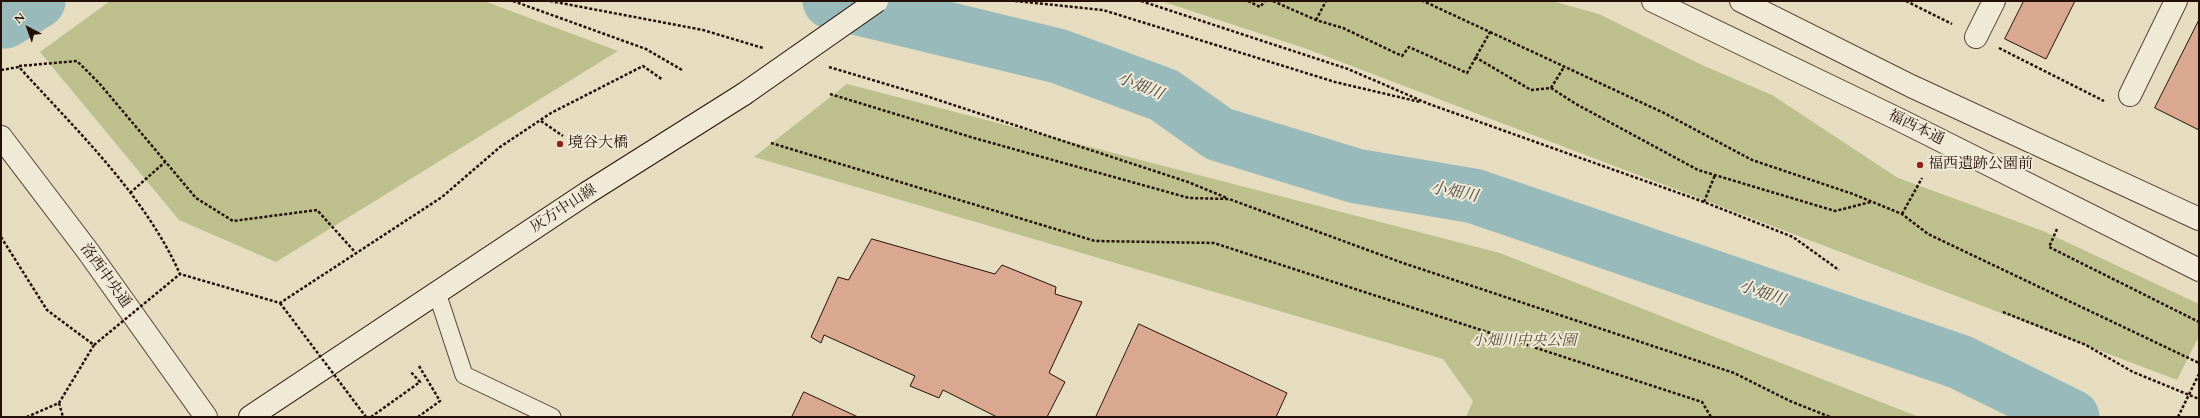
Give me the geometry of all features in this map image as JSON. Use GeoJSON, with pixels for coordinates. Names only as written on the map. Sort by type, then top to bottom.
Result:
{"type":"FeatureCollection","features":[{"type":"Feature","properties":{"kind":"street","name":"灰方中山線"},"geometry":{"type":"LineString","coordinates":[[250,417],[588,193],[744,94],[877,1]]}},
{"type":"Feature","properties":{"kind":"street","name":"福西本通"},"geometry":{"type":"LineString","coordinates":[[1653,1],[1900,120],[2199,270]]}},
{"type":"Feature","properties":{"kind":"street"},"geometry":{"type":"LineString","coordinates":[[1741,1],[1911,86],[2199,218]]}},
{"type":"Feature","properties":{"kind":"street"},"geometry":{"type":"LineString","coordinates":[[1976,37],[1994,1]]}},
{"type":"Feature","properties":{"kind":"street"},"geometry":{"type":"LineString","coordinates":[[2130,95],[2176,1]]}},
{"type":"Feature","properties":{"kind":"street","name":"洛西中央通"},"geometry":{"type":"LineString","coordinates":[[1,137],[87,250],[206,417]]}},
{"type":"Feature","properties":{"kind":"lane"},"geometry":{"type":"LineString","coordinates":[[437,293],[464,375],[552,417]]}},
{"type":"Feature","properties":{"kind":"path"},"geometry":{"type":"LineString","coordinates":[[513,1],[646,49],[682,70]]}},
{"type":"Feature","properties":{"kind":"path"},"geometry":{"type":"LineString","coordinates":[[550,1],[703,30],[770,50]]}},
{"type":"Feature","properties":{"kind":"path"},"geometry":{"type":"LineString","coordinates":[[1015,1],[1104,10],[1335,82],[1429,104]]}},
{"type":"Feature","properties":{"kind":"path"},"geometry":{"type":"LineString","coordinates":[[1141,1],[1348,69],[1429,104],[1704,202],[1793,237],[1839,270]]}},
{"type":"Feature","properties":{"kind":"path"},"geometry":{"type":"LineString","coordinates":[[1248,1],[1260,7],[1265,1]]}},
{"type":"Feature","properties":{"kind":"path"},"geometry":{"type":"LineString","coordinates":[[1274,1],[1316,20],[1342,28],[1402,56],[1409,47],[1467,73],[1490,32]]}},
{"type":"Feature","properties":{"kind":"path"},"geometry":{"type":"LineString","coordinates":[[1316,20],[1326,1]]}},
{"type":"Feature","properties":{"kind":"path"},"geometry":{"type":"LineString","coordinates":[[1423,1],[1664,113],[1752,160],[1902,214],[1928,234],[2199,363]]}},
{"type":"Feature","properties":{"kind":"path"},"geometry":{"type":"LineString","coordinates":[[1906,1],[2111,104],[2130,95]]}},
{"type":"Feature","properties":{"kind":"path"},"geometry":{"type":"LineString","coordinates":[[1475,57],[1531,90],[1551,88],[1576,104],[1691,166],[1715,175],[1835,211],[1871,202]]}},
{"type":"Feature","properties":{"kind":"path"},"geometry":{"type":"LineString","coordinates":[[1,70],[19,66],[77,61],[99,83],[196,198],[233,222],[317,210],[355,252]]}},
{"type":"Feature","properties":{"kind":"path"},"geometry":{"type":"LineString","coordinates":[[822,65],[1001,120],[1188,182],[1229,199],[1403,263],[1734,373],[1790,401],[1830,417]]}},
{"type":"Feature","properties":{"kind":"path"},"geometry":{"type":"LineString","coordinates":[[19,66],[130,193],[167,246],[180,274],[280,303],[366,417]]}},
{"type":"Feature","properties":{"kind":"path"},"geometry":{"type":"LineString","coordinates":[[280,303],[355,252],[442,197],[500,147],[552,113],[643,66],[663,80]]}},
{"type":"Feature","properties":{"kind":"path"},"geometry":{"type":"LineString","coordinates":[[1551,88],[1564,67]]}},
{"type":"Feature","properties":{"kind":"path"},"geometry":{"type":"LineString","coordinates":[[830,94],[974,138],[1189,198],[1229,199]]}},
{"type":"Feature","properties":{"kind":"path"},"geometry":{"type":"LineString","coordinates":[[540,121],[563,136]]}},
{"type":"Feature","properties":{"kind":"path"},"geometry":{"type":"LineString","coordinates":[[771,143],[1095,241],[1214,243],[1702,402],[1711,417]]}},
{"type":"Feature","properties":{"kind":"path"},"geometry":{"type":"LineString","coordinates":[[130,193],[165,162]]}},
{"type":"Feature","properties":{"kind":"path"},"geometry":{"type":"LineString","coordinates":[[1704,202],[1715,175]]}},
{"type":"Feature","properties":{"kind":"path"},"geometry":{"type":"LineString","coordinates":[[1902,214],[1922,178]]}},
{"type":"Feature","properties":{"kind":"path"},"geometry":{"type":"LineString","coordinates":[[2057,229],[2049,248],[2199,322]]}},
{"type":"Feature","properties":{"kind":"path"},"geometry":{"type":"LineString","coordinates":[[1,238],[47,310],[94,345]]}},
{"type":"Feature","properties":{"kind":"path"},"geometry":{"type":"LineString","coordinates":[[27,417],[59,403],[94,345],[180,274]]}},
{"type":"Feature","properties":{"kind":"path"},"geometry":{"type":"LineString","coordinates":[[2003,312],[2086,345],[2133,372],[2199,399]]}},
{"type":"Feature","properties":{"kind":"path"},"geometry":{"type":"LineString","coordinates":[[418,417],[440,401],[419,366]]}},
{"type":"Feature","properties":{"kind":"path"},"geometry":{"type":"LineString","coordinates":[[371,417],[420,382],[410,371]]}},
{"type":"Feature","properties":{"kind":"path"},"geometry":{"type":"LineString","coordinates":[[2178,417],[2199,374]]}},
{"type":"Feature","properties":{"kind":"path"},"geometry":{"type":"LineString","coordinates":[[59,403],[63,417]]}},
{"type":"Feature","properties":{"kind":"green space"},"geometry":{"type":"Polygon","coordinates":[[[110,1],[484,1],[618,51],[276,262],[179,220],[40,52],[110,1]]]}},
{"type":"Feature","properties":{"kind":"green space"},"geometry":{"type":"Polygon","coordinates":[[[1161,1],[1552,1],[1599,14],[1702,65],[1772,95],[1898,178],[2043,231],[2199,304],[2199,336],[2177,380],[1307,49],[1161,1]]]}},
{"type":"Feature","properties":{"kind":"green space","name":"小畑川中央公園"},"geometry":{"type":"Polygon","coordinates":[[[847,84],[1500,253],[1919,417],[1466,417],[1473,401],[1443,359],[754,157],[847,84]]]}},
{"type":"Feature","properties":{"kind":"building"},"geometry":{"type":"Polygon","coordinates":[[[2024,1],[2075,1],[2046,59],[2005,39],[2024,1]]]}},
{"type":"Feature","properties":{"kind":"building"},"geometry":{"type":"Polygon","coordinates":[[[2199,20],[2199,130],[2155,108],[2199,20]]]}},
{"type":"Feature","properties":{"kind":"building"},"geometry":{"type":"Polygon","coordinates":[[[872,239],[995,274],[1002,265],[1056,287],[1055,294],[1082,302],[1049,373],[1065,382],[1047,417],[997,417],[943,390],[939,398],[910,386],[915,376],[824,335],[821,343],[811,337],[838,277],[848,280],[872,239]]]}},
{"type":"Feature","properties":{"kind":"building"},"geometry":{"type":"Polygon","coordinates":[[[1139,324],[1287,393],[1276,417],[1096,417],[1139,324]]]}},
{"type":"Feature","properties":{"kind":"building"},"geometry":{"type":"Polygon","coordinates":[[[804,392],[858,417],[792,417],[804,392]]]}},
{"type":"Feature","properties":{"kind":"waterway"},"geometry":{"type":"LineString","coordinates":[[5,21],[38,1]]}},
{"type":"Feature","properties":{"kind":"waterway","name":"小畑川"},"geometry":{"type":"LineString","coordinates":[[830,1],[1058,56],[1164,95],[1219,134],[1356,176],[1474,196],[1960,362],[2072,417]]}},
{"type":"Feature","properties":{"kind":"place","name":"境谷大橋"},"geometry":{"type":"Point","coordinates":[560,144]}},
{"type":"Feature","properties":{"kind":"place","name":"福西遺跡公園前"},"geometry":{"type":"Point","coordinates":[1920,165]}}]}
